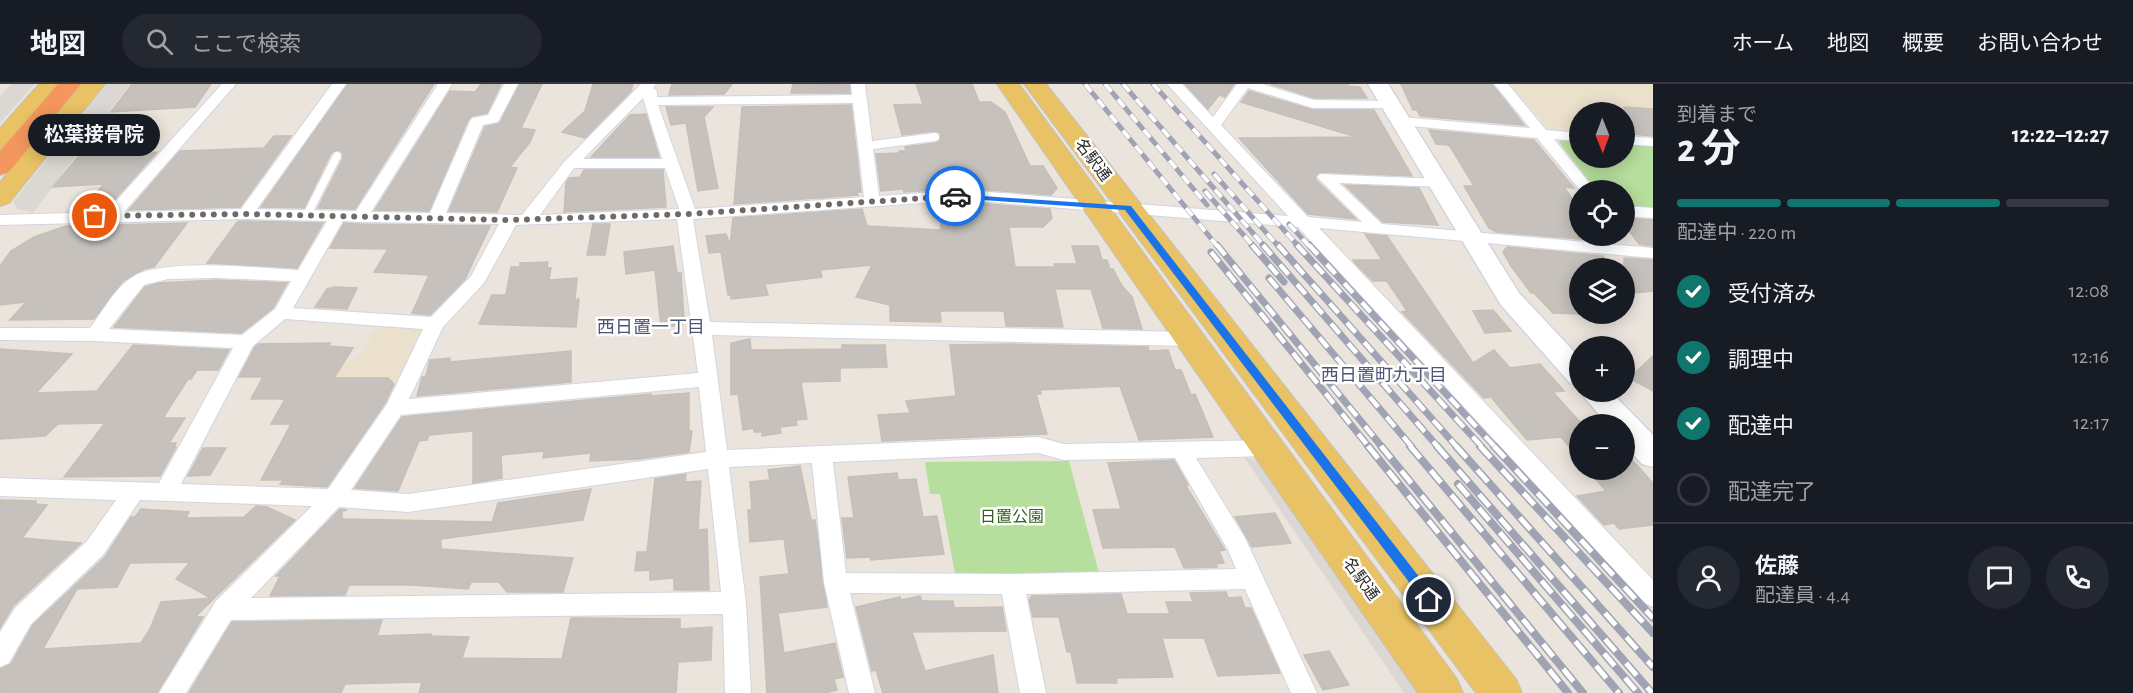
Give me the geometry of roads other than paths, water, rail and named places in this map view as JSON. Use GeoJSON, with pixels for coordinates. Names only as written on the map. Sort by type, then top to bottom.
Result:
{"type":"FeatureCollection","features":[{"type":"Feature","properties":{"kind":"highway"},"geometry":{"type":"LineString","coordinates":[[0,167],[70,84]]}},
{"type":"Feature","properties":{"kind":"main road"},"geometry":{"type":"LineString","coordinates":[[0,143],[51,84]]}},
{"type":"Feature","properties":{"kind":"main road"},"geometry":{"type":"LineString","coordinates":[[0,198],[94,84]]}},
{"type":"Feature","properties":{"kind":"main road","name":"名駅通"},"geometry":{"type":"LineString","coordinates":[[1008,84],[1091,204],[1442,693]]}},
{"type":"Feature","properties":{"kind":"main road","name":"名駅通"},"geometry":{"type":"LineString","coordinates":[[1035,84],[1501,693]]}},
{"type":"Feature","properties":{"kind":"street"},"geometry":{"type":"LineString","coordinates":[[112,216],[229,84]]}},
{"type":"Feature","properties":{"kind":"street"},"geometry":{"type":"LineString","coordinates":[[246,214],[339,84]]}},
{"type":"Feature","properties":{"kind":"street"},"geometry":{"type":"LineString","coordinates":[[360,217],[446,84]]}},
{"type":"Feature","properties":{"kind":"street"},"geometry":{"type":"LineString","coordinates":[[436,219],[477,121],[492,119],[511,84]]}},
{"type":"Feature","properties":{"kind":"street"},"geometry":{"type":"LineString","coordinates":[[649,84],[650,101],[687,214],[734,603],[738,693]]}},
{"type":"Feature","properties":{"kind":"street"},"geometry":{"type":"LineString","coordinates":[[172,693],[224,609],[334,498],[394,408],[435,324],[478,279],[519,220],[570,164],[649,84]]}},
{"type":"Feature","properties":{"kind":"street"},"geometry":{"type":"LineString","coordinates":[[1174,84],[1653,596]]}},
{"type":"Feature","properties":{"kind":"street"},"geometry":{"type":"LineString","coordinates":[[1213,126],[1246,84],[1313,104],[1569,136]]}},
{"type":"Feature","properties":{"kind":"street"},"geometry":{"type":"LineString","coordinates":[[1378,84],[1471,238],[1522,314],[1569,364]]}},
{"type":"Feature","properties":{"kind":"street"},"geometry":{"type":"LineString","coordinates":[[1501,84],[1580,180]]}},
{"type":"Feature","properties":{"kind":"street"},"geometry":{"type":"LineString","coordinates":[[650,101],[858,91],[872,202]]}},
{"type":"Feature","properties":{"kind":"street"},"geometry":{"type":"LineString","coordinates":[[1635,141],[1653,142]]}},
{"type":"Feature","properties":{"kind":"street"},"geometry":{"type":"LineString","coordinates":[[570,164],[671,163]]}},
{"type":"Feature","properties":{"kind":"street"},"geometry":{"type":"LineString","coordinates":[[1378,229],[1325,177],[1439,184]]}},
{"type":"Feature","properties":{"kind":"street"},"geometry":{"type":"LineString","coordinates":[[0,220],[246,214],[519,220],[687,214],[964,195],[1304,222],[1645,253],[1653,267]]}},
{"type":"Feature","properties":{"kind":"street"},"geometry":{"type":"LineString","coordinates":[[1635,212],[1653,213]]}},
{"type":"Feature","properties":{"kind":"street"},"geometry":{"type":"LineString","coordinates":[[165,493],[246,342],[281,313],[338,216]]}},
{"type":"Feature","properties":{"kind":"street"},"geometry":{"type":"LineString","coordinates":[[95,335],[137,281],[155,274],[233,272],[302,276]]}},
{"type":"Feature","properties":{"kind":"street"},"geometry":{"type":"LineString","coordinates":[[281,313],[435,324]]}},
{"type":"Feature","properties":{"kind":"street"},"geometry":{"type":"LineString","coordinates":[[702,328],[1188,339]]}},
{"type":"Feature","properties":{"kind":"street"},"geometry":{"type":"LineString","coordinates":[[0,334],[95,335],[246,342]]}},
{"type":"Feature","properties":{"kind":"street"},"geometry":{"type":"LineString","coordinates":[[394,408],[708,379]]}},
{"type":"Feature","properties":{"kind":"street"},"geometry":{"type":"LineString","coordinates":[[1605,402],[1647,441]]}},
{"type":"Feature","properties":{"kind":"street"},"geometry":{"type":"LineString","coordinates":[[0,487],[334,498],[408,503],[717,459],[1038,445],[1064,452],[1268,448]]}},
{"type":"Feature","properties":{"kind":"street"},"geometry":{"type":"LineString","coordinates":[[1181,450],[1237,545],[1304,693]]}},
{"type":"Feature","properties":{"kind":"street"},"geometry":{"type":"LineString","coordinates":[[821,453],[836,583],[862,693]]}},
{"type":"Feature","properties":{"kind":"street"},"geometry":{"type":"LineString","coordinates":[[0,655],[23,616],[94,548],[133,493]]}},
{"type":"Feature","properties":{"kind":"street"},"geometry":{"type":"LineString","coordinates":[[836,583],[1012,584],[1253,579]]}},
{"type":"Feature","properties":{"kind":"street"},"geometry":{"type":"LineString","coordinates":[[1012,584],[1033,693]]}},
{"type":"Feature","properties":{"kind":"street"},"geometry":{"type":"LineString","coordinates":[[224,609],[734,603]]}},
{"type":"Feature","properties":{"kind":"lane"},"geometry":{"type":"LineString","coordinates":[[865,146],[935,137]]}},
{"type":"Feature","properties":{"kind":"lane"},"geometry":{"type":"LineString","coordinates":[[307,215],[337,156]]}},
{"type":"Feature","properties":{"kind":"railway"},"geometry":{"type":"LineString","coordinates":[[1085,84],[1218,247]]}},
{"type":"Feature","properties":{"kind":"railway"},"geometry":{"type":"LineString","coordinates":[[1105,84],[1207,205]]}},
{"type":"Feature","properties":{"kind":"railway"},"geometry":{"type":"LineString","coordinates":[[1123,84],[1265,247]]}},
{"type":"Feature","properties":{"kind":"railway"},"geometry":{"type":"LineString","coordinates":[[1153,84],[1299,247]]}},
{"type":"Feature","properties":{"kind":"railway"},"geometry":{"type":"LineString","coordinates":[[1214,174],[1279,247]]}},
{"type":"Feature","properties":{"kind":"railway"},"geometry":{"type":"LineString","coordinates":[[1205,191],[1254,247]]}},
{"type":"Feature","properties":{"kind":"railway"},"geometry":{"type":"LineString","coordinates":[[1289,224],[1310,247]]}},
{"type":"Feature","properties":{"kind":"railway"},"geometry":{"type":"LineString","coordinates":[[1217,245],[1382,447]]}},
{"type":"Feature","properties":{"kind":"railway"},"geometry":{"type":"LineString","coordinates":[[1252,245],[1284,282]]}},
{"type":"Feature","properties":{"kind":"railway"},"geometry":{"type":"LineString","coordinates":[[1263,245],[1438,447]]}},
{"type":"Feature","properties":{"kind":"railway"},"geometry":{"type":"LineString","coordinates":[[1278,245],[1457,447]]}},
{"type":"Feature","properties":{"kind":"railway"},"geometry":{"type":"LineString","coordinates":[[1297,245],[1482,447]]}},
{"type":"Feature","properties":{"kind":"railway"},"geometry":{"type":"LineString","coordinates":[[1309,245],[1495,447]]}},
{"type":"Feature","properties":{"kind":"railway"},"geometry":{"type":"LineString","coordinates":[[1211,252],[1369,447]]}},
{"type":"Feature","properties":{"kind":"railway"},"geometry":{"type":"LineString","coordinates":[[1269,278],[1412,447]]}},
{"type":"Feature","properties":{"kind":"railway"},"geometry":{"type":"LineString","coordinates":[[1368,446],[1568,693]]}},
{"type":"Feature","properties":{"kind":"railway"},"geometry":{"type":"LineString","coordinates":[[1381,446],[1583,693]]}},
{"type":"Feature","properties":{"kind":"railway"},"geometry":{"type":"LineString","coordinates":[[1410,446],[1619,693]]}},
{"type":"Feature","properties":{"kind":"railway"},"geometry":{"type":"LineString","coordinates":[[1437,446],[1652,693]]}},
{"type":"Feature","properties":{"kind":"railway"},"geometry":{"type":"LineString","coordinates":[[1456,446],[1653,667]]}},
{"type":"Feature","properties":{"kind":"railway"},"geometry":{"type":"LineString","coordinates":[[1480,446],[1653,633]]}},
{"type":"Feature","properties":{"kind":"railway"},"geometry":{"type":"LineString","coordinates":[[1494,446],[1653,618]]}},
{"type":"Feature","properties":{"kind":"railway"},"geometry":{"type":"LineString","coordinates":[[1458,484],[1638,693]]}},
{"type":"Feature","properties":{"kind":"place","name":"松葉接骨院"},"geometry":{"type":"Point","coordinates":[95,216]}},
{"type":"Feature","properties":{"kind":"district","name":"西日置一丁目"},"geometry":{"type":"Point","coordinates":[651,328]}},
{"type":"Feature","properties":{"kind":"district","name":"西日置町九丁目"},"geometry":{"type":"Point","coordinates":[1384,376]}},
{"type":"Feature","properties":{"kind":"park label","name":"日置公園"},"geometry":{"type":"Point","coordinates":[1012,517]}}]}
